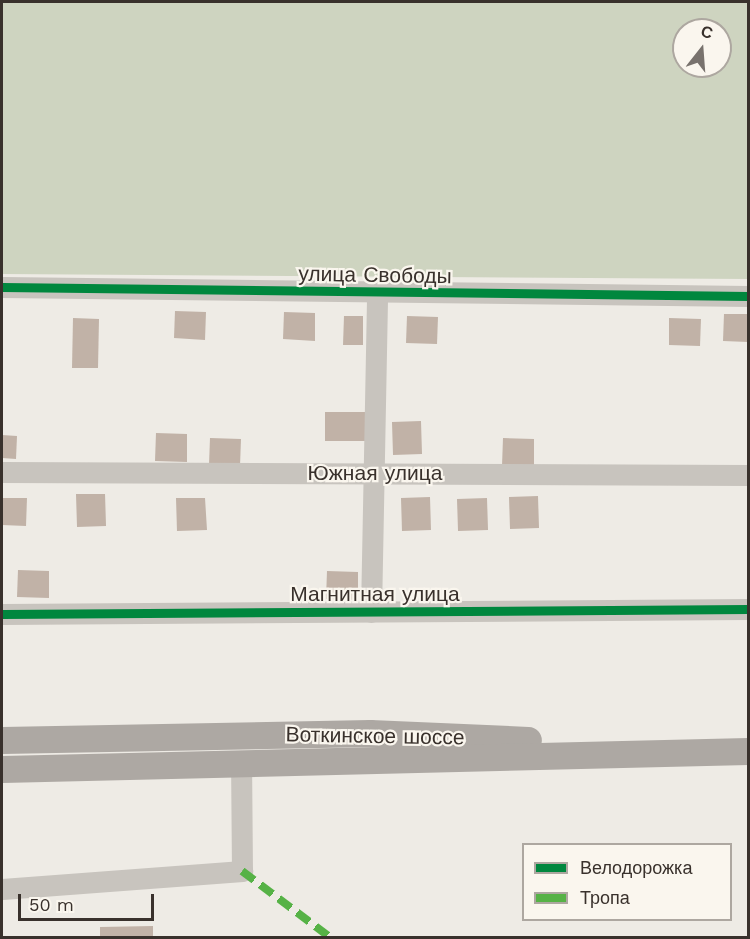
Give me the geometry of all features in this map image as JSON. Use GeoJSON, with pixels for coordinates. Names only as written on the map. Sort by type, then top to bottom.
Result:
{"type":"FeatureCollection","features":[{"type":"Feature","properties":{"kind":"main road","name":"Воткинское шоссе"},"geometry":{"type":"LineString","coordinates":[[2,740],[370,733],[748,751]]}},
{"type":"Feature","properties":{"kind":"main road","name":"Воткинское шоссе"},"geometry":{"type":"LineString","coordinates":[[2,769],[748,751]]}},
{"type":"Feature","properties":{"kind":"street","name":"улица Свободы"},"geometry":{"type":"LineString","coordinates":[[2,286],[377,294],[748,296]]}},
{"type":"Feature","properties":{"kind":"street"},"geometry":{"type":"LineString","coordinates":[[371,612],[377,294]]}},
{"type":"Feature","properties":{"kind":"street","name":"Южная улица"},"geometry":{"type":"LineString","coordinates":[[2,472],[748,475]]}},
{"type":"Feature","properties":{"kind":"street","name":"Магнитная улица"},"geometry":{"type":"LineString","coordinates":[[2,614],[748,609]]}},
{"type":"Feature","properties":{"kind":"street"},"geometry":{"type":"LineString","coordinates":[[2,889],[242,871],[241,764]]}},
{"type":"Feature","properties":{"kind":"green space"},"geometry":{"type":"Polygon","coordinates":[[[2,2],[748,2],[748,279],[2,274],[2,2]]]}},
{"type":"Feature","properties":{"kind":"building"},"geometry":{"type":"Polygon","coordinates":[[[175,311],[206,312],[205,340],[174,338],[175,311]]]}},
{"type":"Feature","properties":{"kind":"building"},"geometry":{"type":"Polygon","coordinates":[[[284,312],[315,313],[315,341],[283,339],[284,312]]]}},
{"type":"Feature","properties":{"kind":"building"},"geometry":{"type":"Polygon","coordinates":[[[724,314],[748,314],[748,342],[723,341],[724,314]]]}},
{"type":"Feature","properties":{"kind":"building"},"geometry":{"type":"Polygon","coordinates":[[[344,316],[363,316],[363,345],[343,345],[344,316]]]}},
{"type":"Feature","properties":{"kind":"building"},"geometry":{"type":"Polygon","coordinates":[[[407,316],[438,317],[437,344],[406,343],[407,316]]]}},
{"type":"Feature","properties":{"kind":"building"},"geometry":{"type":"Polygon","coordinates":[[[73,318],[99,319],[98,368],[72,368],[73,318]]]}},
{"type":"Feature","properties":{"kind":"building"},"geometry":{"type":"Polygon","coordinates":[[[669,318],[701,319],[700,346],[669,345],[669,318]]]}},
{"type":"Feature","properties":{"kind":"building"},"geometry":{"type":"Polygon","coordinates":[[[325,412],[368,412],[368,441],[325,441],[325,412]]]}},
{"type":"Feature","properties":{"kind":"building"},"geometry":{"type":"Polygon","coordinates":[[[421,421],[422,454],[393,455],[392,422],[421,421]]]}},
{"type":"Feature","properties":{"kind":"building"},"geometry":{"type":"Polygon","coordinates":[[[156,433],[187,434],[187,462],[155,461],[156,433]]]}},
{"type":"Feature","properties":{"kind":"building"},"geometry":{"type":"Polygon","coordinates":[[[2,435],[17,436],[16,459],[2,458],[2,435]]]}},
{"type":"Feature","properties":{"kind":"building"},"geometry":{"type":"Polygon","coordinates":[[[210,438],[241,439],[240,466],[209,465],[210,438]]]}},
{"type":"Feature","properties":{"kind":"building"},"geometry":{"type":"Polygon","coordinates":[[[503,438],[534,439],[534,467],[502,466],[503,438]]]}},
{"type":"Feature","properties":{"kind":"building"},"geometry":{"type":"Polygon","coordinates":[[[76,494],[105,494],[106,526],[77,527],[76,494]]]}},
{"type":"Feature","properties":{"kind":"building"},"geometry":{"type":"Polygon","coordinates":[[[538,496],[539,528],[510,529],[509,497],[538,496]]]}},
{"type":"Feature","properties":{"kind":"building"},"geometry":{"type":"Polygon","coordinates":[[[430,497],[431,530],[402,531],[401,498],[430,497]]]}},
{"type":"Feature","properties":{"kind":"building"},"geometry":{"type":"Polygon","coordinates":[[[2,498],[27,498],[26,526],[2,525],[2,498]]]}},
{"type":"Feature","properties":{"kind":"building"},"geometry":{"type":"Polygon","coordinates":[[[176,498],[205,498],[207,530],[177,531],[176,498]]]}},
{"type":"Feature","properties":{"kind":"building"},"geometry":{"type":"Polygon","coordinates":[[[487,498],[488,530],[458,531],[457,499],[487,498]]]}},
{"type":"Feature","properties":{"kind":"building"},"geometry":{"type":"Polygon","coordinates":[[[18,570],[49,571],[49,598],[17,597],[18,570]]]}},
{"type":"Feature","properties":{"kind":"building"},"geometry":{"type":"Polygon","coordinates":[[[327,571],[358,572],[358,600],[326,599],[327,571]]]}},
{"type":"Feature","properties":{"kind":"building"},"geometry":{"type":"Polygon","coordinates":[[[153,926],[153,938],[100,938],[100,927],[153,926]]]}},
{"type":"Feature","properties":{"kind":"marked path"},"geometry":{"type":"LineString","coordinates":[[242,871],[331,938]]}},
{"type":"Feature","properties":{"kind":"cycle path"},"geometry":{"type":"LineString","coordinates":[[2,287],[748,296]]}},
{"type":"Feature","properties":{"kind":"cycle path"},"geometry":{"type":"LineString","coordinates":[[2,614],[748,609]]}}]}
